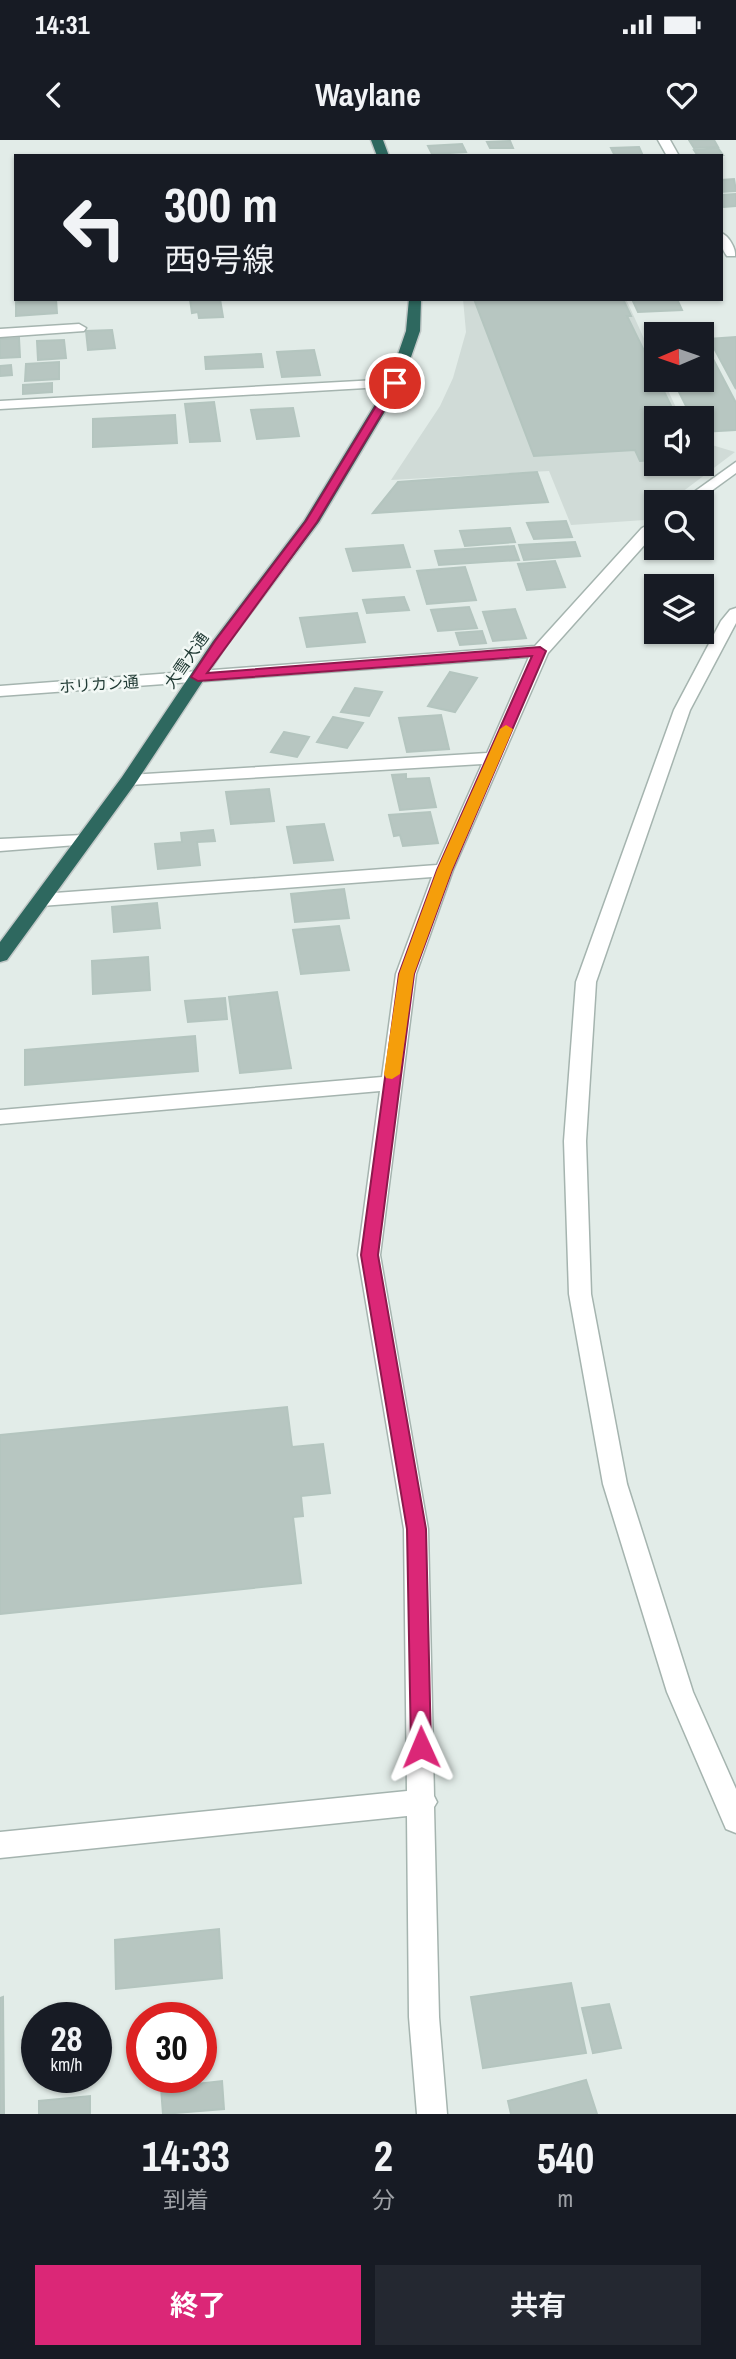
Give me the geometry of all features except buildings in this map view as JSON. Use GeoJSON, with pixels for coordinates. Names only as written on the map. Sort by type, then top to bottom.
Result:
{"type":"FeatureCollection","features":[{"type":"Feature","properties":{"kind":"highway","name":"大雪大通"},"geometry":{"type":"LineString","coordinates":[[0,956],[129,780],[219,644],[311,522],[395,383],[413,331],[415,301]]}},
{"type":"Feature","properties":{"kind":"street"},"geometry":{"type":"LineString","coordinates":[[0,333],[79,328]]}},
{"type":"Feature","properties":{"kind":"street"},"geometry":{"type":"LineString","coordinates":[[0,405],[395,383]]}},
{"type":"Feature","properties":{"kind":"street"},"geometry":{"type":"LineString","coordinates":[[704,490],[736,467]]}},
{"type":"Feature","properties":{"kind":"street"},"geometry":{"type":"LineString","coordinates":[[432,2114],[424,2017],[416,1529],[369,1255],[391,1083],[406,974],[444,870],[540,651],[644,538]]}},
{"type":"Feature","properties":{"kind":"street"},"geometry":{"type":"LineString","coordinates":[[736,614],[729,621],[682,710],[586,982],[575,1141],[580,1294],[615,1483],[680,1692],[736,1820]]}},
{"type":"Feature","properties":{"kind":"street","name":"ホリカン通"},"geometry":{"type":"LineString","coordinates":[[0,691],[540,651]]}},
{"type":"Feature","properties":{"kind":"street"},"geometry":{"type":"LineString","coordinates":[[129,780],[494,758]]}},
{"type":"Feature","properties":{"kind":"street"},"geometry":{"type":"LineString","coordinates":[[0,845],[83,840]]}},
{"type":"Feature","properties":{"kind":"street"},"geometry":{"type":"LineString","coordinates":[[41,900],[444,870]]}},
{"type":"Feature","properties":{"kind":"street"},"geometry":{"type":"LineString","coordinates":[[0,1117],[391,1083]]}},
{"type":"Feature","properties":{"kind":"street"},"geometry":{"type":"LineString","coordinates":[[0,1845],[422,1802]]}},
{"type":"Feature","properties":{"kind":"shaded area"},"geometry":{"type":"Polygon","coordinates":[[[463,301],[627,301],[644,339],[644,392],[669,392],[675,406],[644,406],[644,476],[703,476],[685,490],[644,490],[644,520],[571,525],[549,471],[391,480],[440,406],[453,378],[466,332],[463,301]]]}},
{"type":"Feature","properties":{"kind":"shaded area"},"geometry":{"type":"Polygon","coordinates":[[[714,446],[735,452],[714,468],[714,446]]]}},
{"type":"Feature","properties":{"kind":"slow traffic"},"geometry":{"type":"LineString","coordinates":[[392,1074],[406,974],[444,870],[506,729]]}},
{"type":"Feature","properties":{"kind":"route"},"geometry":{"type":"LineString","coordinates":[[395,383],[311,522],[219,644],[198,677],[540,651],[444,870],[406,974],[369,1255],[416,1529],[421,1747]]}}]}
